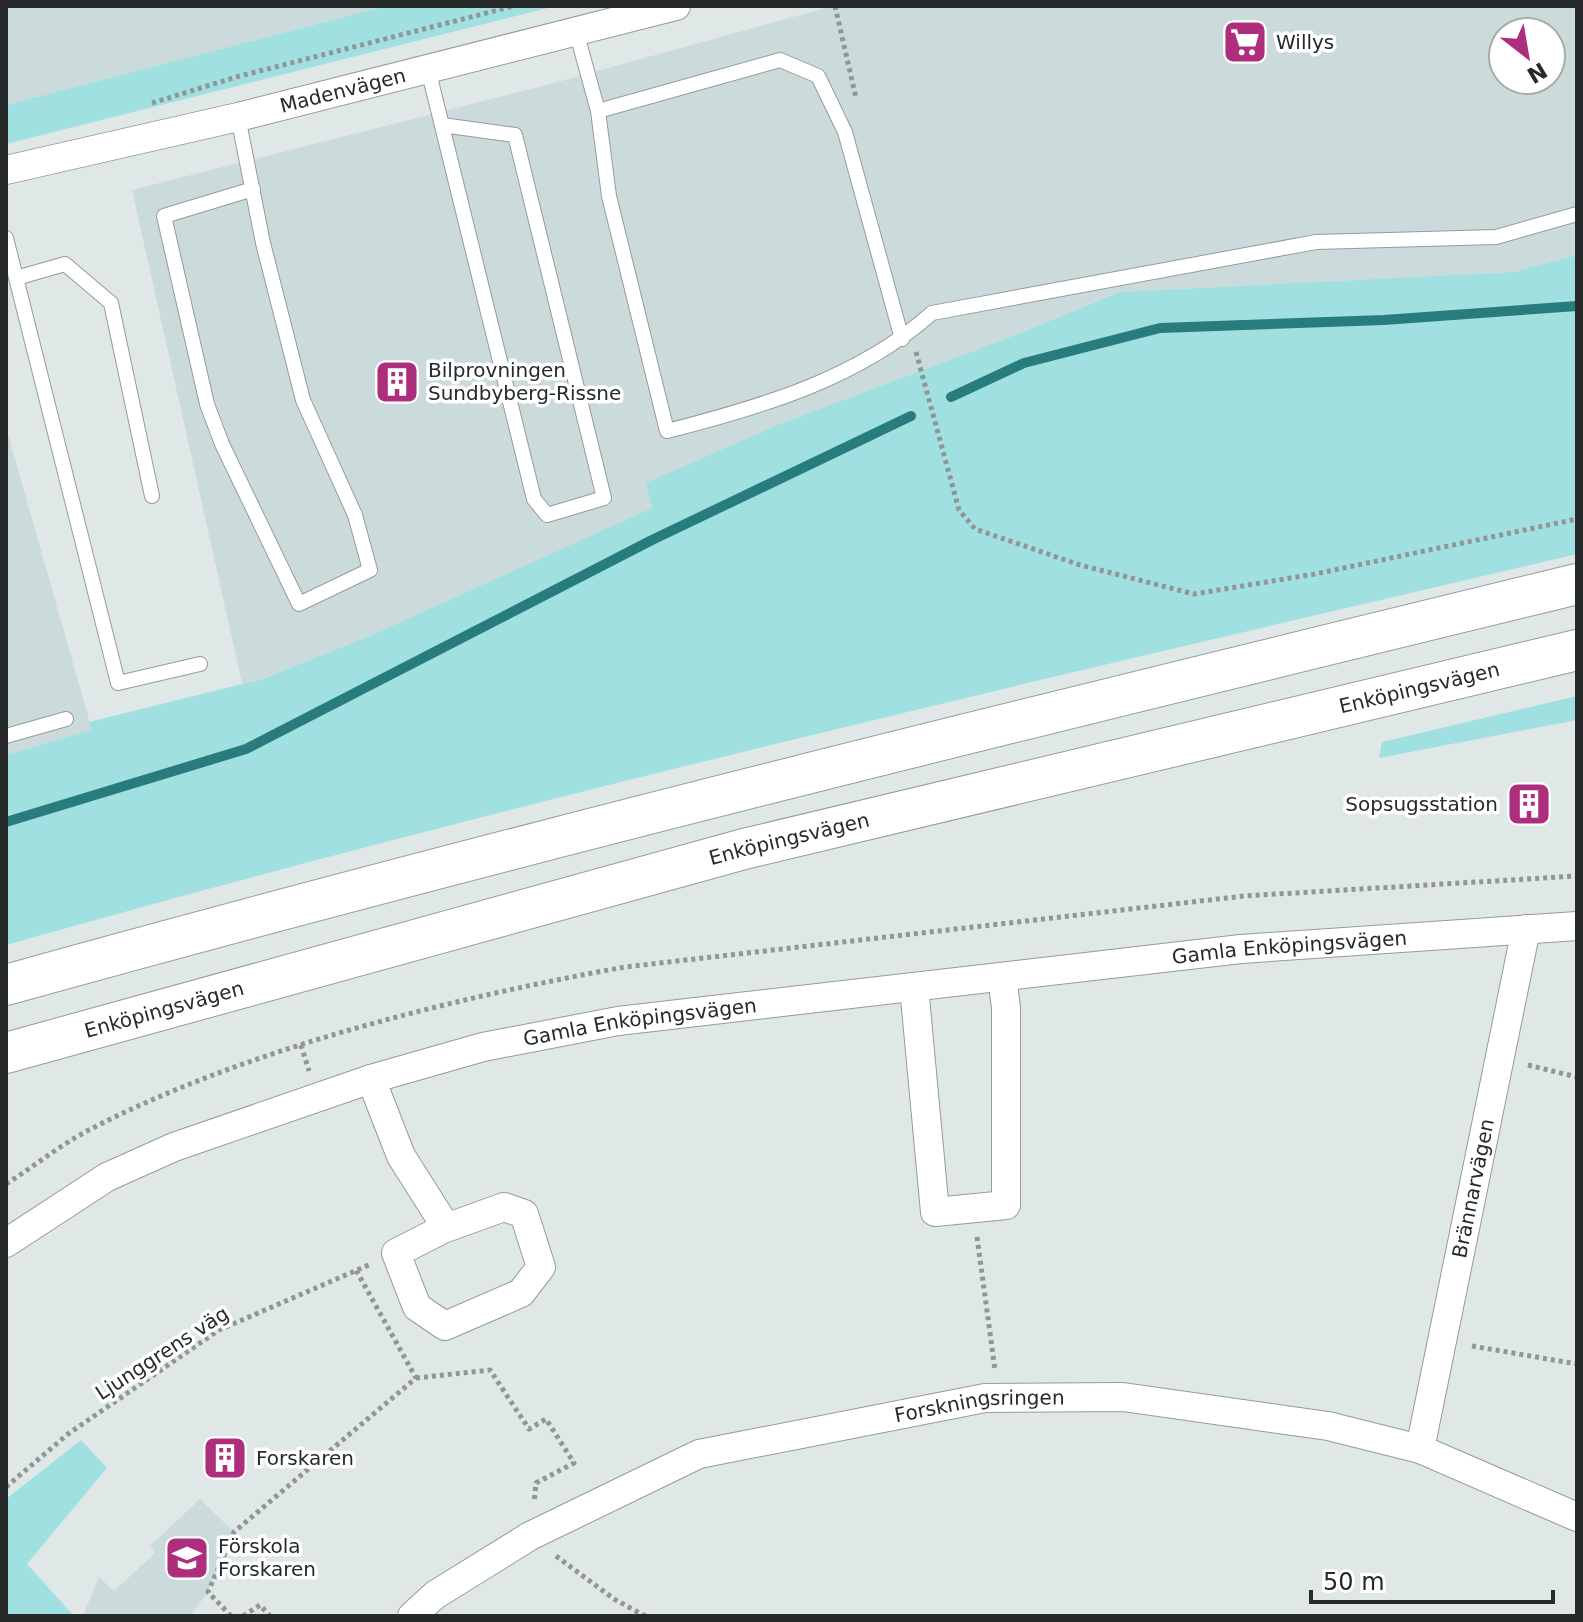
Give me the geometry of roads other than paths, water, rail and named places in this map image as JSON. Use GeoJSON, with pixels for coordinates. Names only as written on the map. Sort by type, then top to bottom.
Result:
{"type":"FeatureCollection","features":[{"type":"Feature","properties":{"kind":"main road"},"geometry":{"type":"LineString","coordinates":[[12,981],[774,780],[1577,584]]}},
{"type":"Feature","properties":{"kind":"main road","name":"Enköpingsvägen"},"geometry":{"type":"LineString","coordinates":[[6,1053],[744,849],[1577,650]]}},
{"type":"Feature","properties":{"kind":"street","name":"Madenvägen"},"geometry":{"type":"LineString","coordinates":[[6,170],[238,117],[676,6]]}},
{"type":"Feature","properties":{"kind":"street","name":"Gamla Enköpingsvägen"},"geometry":{"type":"LineString","coordinates":[[6,1243],[107,1177],[147,1159],[371,1079],[483,1047],[618,1021],[1002,977],[1330,941],[1577,926]]}},
{"type":"Feature","properties":{"kind":"street","name":"Brännarvägen"},"geometry":{"type":"LineString","coordinates":[[1420,1449],[1526,929]]}},
{"type":"Feature","properties":{"kind":"street"},"geometry":{"type":"LineString","coordinates":[[914,987],[935,1212],[1006,1205],[1006,1008],[1002,977]]}},
{"type":"Feature","properties":{"kind":"street"},"geometry":{"type":"LineString","coordinates":[[371,1079],[401,1156],[446,1227]]}},
{"type":"Feature","properties":{"kind":"street"},"geometry":{"type":"LineString","coordinates":[[504,1207],[524,1214],[541,1267],[521,1293],[445,1326],[417,1307],[396,1253],[446,1227],[504,1207]]}},
{"type":"Feature","properties":{"kind":"street","name":"Forskningsringen"},"geometry":{"type":"LineString","coordinates":[[412,1616],[435,1595],[530,1536],[699,1454],[999,1398],[1123,1397],[1328,1426],[1420,1449],[1577,1517]]}},
{"type":"Feature","properties":{"kind":"lane"},"geometry":{"type":"LineString","coordinates":[[576,31],[598,111],[609,196],[667,431],[808,389],[906,335],[932,313],[1316,242],[1496,237],[1577,214]]}},
{"type":"Feature","properties":{"kind":"lane"},"geometry":{"type":"LineString","coordinates":[[598,111],[780,60],[818,76],[845,132],[906,335]]}},
{"type":"Feature","properties":{"kind":"lane"},"geometry":{"type":"LineString","coordinates":[[428,69],[534,499],[547,515],[604,498],[515,135],[442,125]]}},
{"type":"Feature","properties":{"kind":"lane"},"geometry":{"type":"LineString","coordinates":[[238,117],[303,400],[355,515],[370,570],[299,604],[222,444],[207,404],[164,216],[253,189]]}},
{"type":"Feature","properties":{"kind":"lane"},"geometry":{"type":"LineString","coordinates":[[6,238],[118,683],[200,664]]}},
{"type":"Feature","properties":{"kind":"lane"},"geometry":{"type":"LineString","coordinates":[[16,278],[65,264],[111,303],[152,496]]}},
{"type":"Feature","properties":{"kind":"lane"},"geometry":{"type":"LineString","coordinates":[[6,736],[66,719]]}},
{"type":"Feature","properties":{"kind":"waterway"},"geometry":{"type":"LineString","coordinates":[[951,397],[1024,363],[1160,328],[1384,320],[1577,306]]}},
{"type":"Feature","properties":{"kind":"waterway"},"geometry":{"type":"LineString","coordinates":[[6,822],[246,749],[652,540],[911,416]]}},
{"type":"Feature","properties":{"kind":"place","name":"Willys"},"geometry":{"type":"Point","coordinates":[1245,42]}},
{"type":"Feature","properties":{"kind":"place","name":"Bilprovningen Sundbyberg-Rissne"},"geometry":{"type":"Point","coordinates":[397,382]}},
{"type":"Feature","properties":{"kind":"place","name":"Sopsugsstation"},"geometry":{"type":"Point","coordinates":[1529,804]}},
{"type":"Feature","properties":{"kind":"place","name":"Forskaren"},"geometry":{"type":"Point","coordinates":[225,1458]}},
{"type":"Feature","properties":{"kind":"place","name":"Förskola Forskaren"},"geometry":{"type":"Point","coordinates":[187,1558]}}]}
